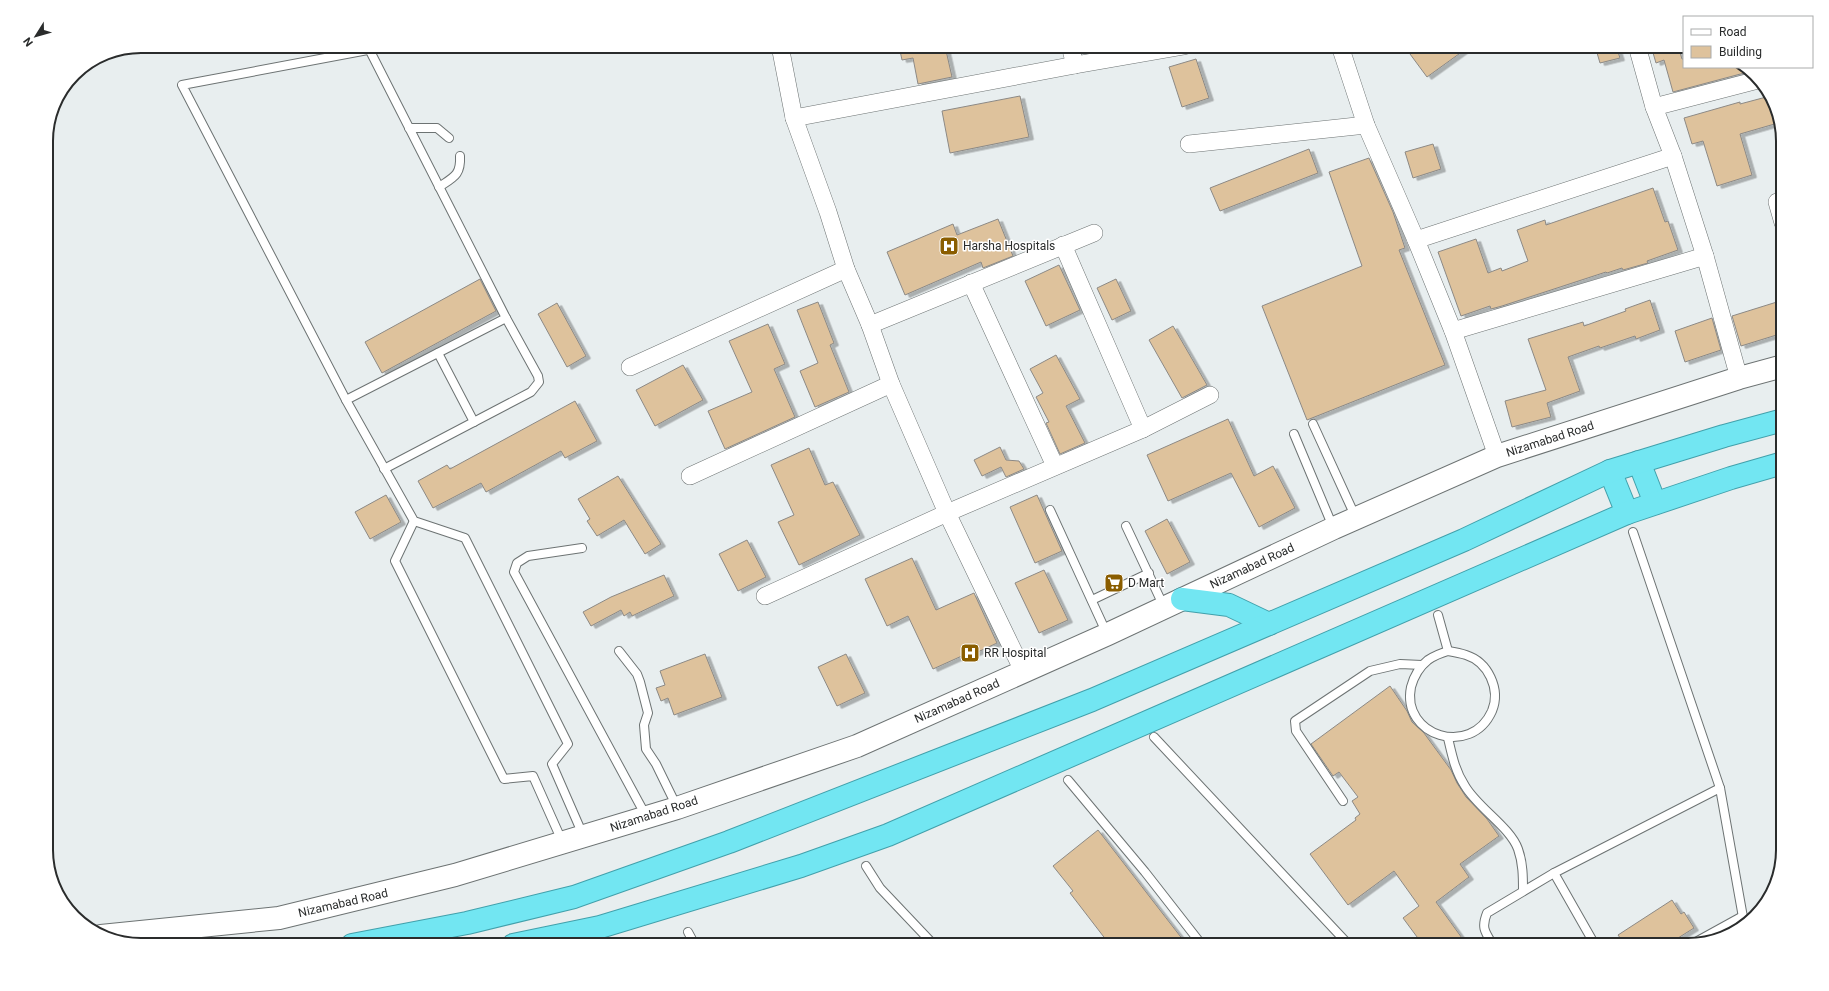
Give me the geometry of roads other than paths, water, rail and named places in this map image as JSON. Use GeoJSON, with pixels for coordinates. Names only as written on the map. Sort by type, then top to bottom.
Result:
{"type":"FeatureCollection","features":[{"type":"Feature","properties":{"kind":"highway"},"geometry":{"type":"LineString","coordinates":[[389,938],[467,923],[574,897],[729,842],[1046,718],[1464,540],[1610,471],[1724,436],[1776,422]]}},
{"type":"Feature","properties":{"kind":"highway"},"geometry":{"type":"LineString","coordinates":[[1639,462],[1655,504]]}},
{"type":"Feature","properties":{"kind":"highway"},"geometry":{"type":"LineString","coordinates":[[547,938],[600,927],[801,866],[888,835],[1630,523],[1655,504],[1776,465]]}},
{"type":"Feature","properties":{"kind":"highway"},"geometry":{"type":"LineString","coordinates":[[1610,471],[1630,523]]}},
{"type":"Feature","properties":{"kind":"highway"},"geometry":{"type":"LineString","coordinates":[[1173,603],[1229,605],[1268,624]]}},
{"type":"Feature","properties":{"kind":"main road","name":"Nizamabad Road"},"geometry":{"type":"LineString","coordinates":[[117,934],[279,918],[455,875],[563,844],[677,808],[857,746],[1108,634],[1356,518],[1497,456],[1739,378],[1776,368]]}},
{"type":"Feature","properties":{"kind":"street"},"geometry":{"type":"LineString","coordinates":[[781,53],[794,118],[828,212],[846,269],[870,325],[891,384],[947,513],[1023,671]]}},
{"type":"Feature","properties":{"kind":"street"},"geometry":{"type":"LineString","coordinates":[[1072,53],[1076,66]]}},
{"type":"Feature","properties":{"kind":"street"},"geometry":{"type":"LineString","coordinates":[[794,118],[1146,53]]}},
{"type":"Feature","properties":{"kind":"street"},"geometry":{"type":"LineString","coordinates":[[1342,53],[1366,126],[1416,240],[1452,331],[1497,456]]}},
{"type":"Feature","properties":{"kind":"street"},"geometry":{"type":"LineString","coordinates":[[1639,53],[1654,107],[1673,156],[1705,256],[1739,378]]}},
{"type":"Feature","properties":{"kind":"street"},"geometry":{"type":"LineString","coordinates":[[1654,107],[1752,81]]}},
{"type":"Feature","properties":{"kind":"street"},"geometry":{"type":"LineString","coordinates":[[1189,144],[1366,126]]}},
{"type":"Feature","properties":{"kind":"street"},"geometry":{"type":"LineString","coordinates":[[1416,240],[1673,156]]}},
{"type":"Feature","properties":{"kind":"street"},"geometry":{"type":"LineString","coordinates":[[870,325],[1094,233]]}},
{"type":"Feature","properties":{"kind":"street"},"geometry":{"type":"LineString","coordinates":[[1063,245],[1143,428]]}},
{"type":"Feature","properties":{"kind":"street"},"geometry":{"type":"LineString","coordinates":[[1452,331],[1705,256]]}},
{"type":"Feature","properties":{"kind":"street"},"geometry":{"type":"LineString","coordinates":[[630,367],[846,269]]}},
{"type":"Feature","properties":{"kind":"street"},"geometry":{"type":"LineString","coordinates":[[971,283],[1055,466]]}},
{"type":"Feature","properties":{"kind":"street"},"geometry":{"type":"LineString","coordinates":[[690,476],[891,384]]}},
{"type":"Feature","properties":{"kind":"street"},"geometry":{"type":"LineString","coordinates":[[765,596],[947,513],[1143,428],[1210,395]]}},
{"type":"Feature","properties":{"kind":"lane"},"geometry":{"type":"LineString","coordinates":[[348,53],[182,85],[346,400],[414,521],[465,538],[568,744],[552,764],[584,837]]}},
{"type":"Feature","properties":{"kind":"lane"},"geometry":{"type":"LineString","coordinates":[[371,53],[506,318],[538,376],[539,382],[531,392],[384,469]]}},
{"type":"Feature","properties":{"kind":"lane"},"geometry":{"type":"LineString","coordinates":[[409,128],[437,128],[449,138]]}},
{"type":"Feature","properties":{"kind":"lane"},"geometry":{"type":"LineString","coordinates":[[439,187],[456,175],[460,168],[460,156]]}},
{"type":"Feature","properties":{"kind":"lane"},"geometry":{"type":"LineString","coordinates":[[346,400],[506,318]]}},
{"type":"Feature","properties":{"kind":"lane"},"geometry":{"type":"LineString","coordinates":[[438,353],[474,422]]}},
{"type":"Feature","properties":{"kind":"lane"},"geometry":{"type":"LineString","coordinates":[[1313,424],[1356,518]]}},
{"type":"Feature","properties":{"kind":"lane"},"geometry":{"type":"LineString","coordinates":[[1294,434],[1334,528]]}},
{"type":"Feature","properties":{"kind":"lane"},"geometry":{"type":"LineString","coordinates":[[1050,510],[1108,634]]}},
{"type":"Feature","properties":{"kind":"lane"},"geometry":{"type":"LineString","coordinates":[[414,521],[395,561],[504,778],[533,776],[563,844]]}},
{"type":"Feature","properties":{"kind":"lane"},"geometry":{"type":"LineString","coordinates":[[1630,523],[1720,788],[1743,918]]}},
{"type":"Feature","properties":{"kind":"lane"},"geometry":{"type":"LineString","coordinates":[[1126,526],[1149,573],[1173,603]]}},
{"type":"Feature","properties":{"kind":"lane"},"geometry":{"type":"LineString","coordinates":[[582,548],[528,556],[517,563],[514,572],[647,817]]}},
{"type":"Feature","properties":{"kind":"lane"},"geometry":{"type":"LineString","coordinates":[[1092,600],[1149,573]]}},
{"type":"Feature","properties":{"kind":"lane"},"geometry":{"type":"LineString","coordinates":[[1438,616],[1448,651]]}},
{"type":"Feature","properties":{"kind":"lane"},"geometry":{"type":"LineString","coordinates":[[619,651],[637,674],[640,682],[648,713],[644,725],[646,750],[656,764],[677,808]]}},
{"type":"Feature","properties":{"kind":"lane"},"geometry":{"type":"LineString","coordinates":[[1448,651],[1466,655],[1480,662],[1490,674],[1495,689],[1494,705],[1488,719],[1483,725],[1477,730],[1463,737],[1448,738],[1432,733],[1420,723],[1412,709],[1410,693],[1413,678],[1422,664],[1430,658],[1448,651]]}},
{"type":"Feature","properties":{"kind":"lane"},"geometry":{"type":"LineString","coordinates":[[1343,801],[1296,731],[1296,722],[1370,671],[1400,664],[1422,664]]}},
{"type":"Feature","properties":{"kind":"lane"},"geometry":{"type":"LineString","coordinates":[[1154,738],[1342,938]]}},
{"type":"Feature","properties":{"kind":"lane"},"geometry":{"type":"LineString","coordinates":[[1448,738],[1456,771],[1465,787],[1485,812],[1511,836],[1518,848],[1522,868],[1523,891]]}},
{"type":"Feature","properties":{"kind":"lane"},"geometry":{"type":"LineString","coordinates":[[1068,780],[1145,872],[1197,938]]}},
{"type":"Feature","properties":{"kind":"lane"},"geometry":{"type":"LineString","coordinates":[[1489,938],[1485,932],[1483,923],[1487,913],[1554,873],[1720,788]]}},
{"type":"Feature","properties":{"kind":"lane"},"geometry":{"type":"LineString","coordinates":[[866,866],[880,888],[927,938]]}},
{"type":"Feature","properties":{"kind":"lane"},"geometry":{"type":"LineString","coordinates":[[1554,873],[1591,938]]}},
{"type":"Feature","properties":{"kind":"lane"},"geometry":{"type":"LineString","coordinates":[[1715,933],[1736,923]]}},
{"type":"Feature","properties":{"kind":"lane"},"geometry":{"type":"LineString","coordinates":[[688,932],[691,938]]}},
{"type":"Feature","properties":{"kind":"place","name":"Harsha Hospitals"},"geometry":{"type":"Point","coordinates":[949,246]}},
{"type":"Feature","properties":{"kind":"place","name":"D Mart"},"geometry":{"type":"Point","coordinates":[1114,583]}},
{"type":"Feature","properties":{"kind":"place","name":"RR Hospital"},"geometry":{"type":"Point","coordinates":[970,653]}}]}
